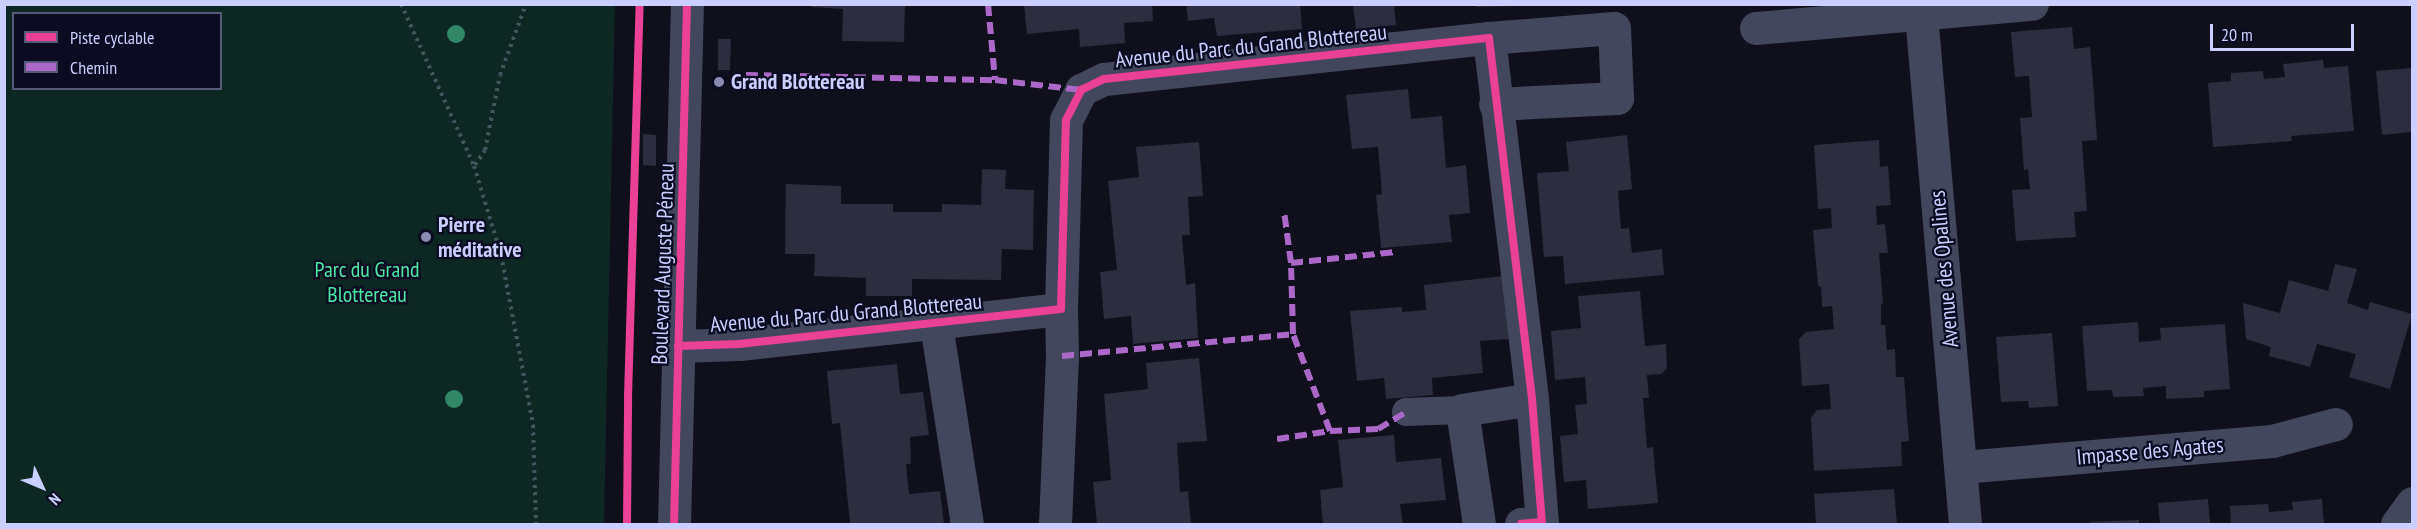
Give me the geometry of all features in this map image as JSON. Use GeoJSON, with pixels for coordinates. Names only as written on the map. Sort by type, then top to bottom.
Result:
{"type":"FeatureCollection","features":[{"type":"Feature","properties":{"kind":"street","name":"Boulevard Auguste Péneau"},"geometry":{"type":"LineString","coordinates":[[674,525],[687,4]]}},
{"type":"Feature","properties":{"kind":"street"},"geometry":{"type":"LineString","coordinates":[[1756,27],[2032,4]]}},
{"type":"Feature","properties":{"kind":"street","name":"Avenue des Opalines"},"geometry":{"type":"LineString","coordinates":[[1921,14],[1962,467],[1965,525]]}},
{"type":"Feature","properties":{"kind":"street","name":"Avenue du Parc du Grand Blottereau"},"geometry":{"type":"LineString","coordinates":[[1054,525],[1062,356],[1060,309],[1066,120],[1081,90],[1104,79],[1489,38],[1614,28],[1617,98],[1495,104]]}},
{"type":"Feature","properties":{"kind":"street"},"geometry":{"type":"LineString","coordinates":[[1489,38],[1495,104],[1532,399],[1542,522],[1521,525]]}},
{"type":"Feature","properties":{"kind":"street","name":"Avenue du Parc du Grand Blottereau"},"geometry":{"type":"LineString","coordinates":[[678,346],[739,344],[1060,309]]}},
{"type":"Feature","properties":{"kind":"street","name":"Avenue du Parc du Grand Blottereau"},"geometry":{"type":"LineString","coordinates":[[936,324],[967,525]]}},
{"type":"Feature","properties":{"kind":"street"},"geometry":{"type":"LineString","coordinates":[[1479,525],[1462,410],[1532,399]]}},
{"type":"Feature","properties":{"kind":"street","name":"Impasse des Agates"},"geometry":{"type":"LineString","coordinates":[[1962,467],[2272,441],[2336,424]]}},
{"type":"Feature","properties":{"kind":"street"},"geometry":{"type":"LineString","coordinates":[[2397,525],[2412,503]]}},
{"type":"Feature","properties":{"kind":"lane"},"geometry":{"type":"LineString","coordinates":[[1406,412],[1462,410]]}},
{"type":"Feature","properties":{"kind":"path"},"geometry":{"type":"LineString","coordinates":[[401,4],[474,166],[501,255],[533,425],[536,525]]}},
{"type":"Feature","properties":{"kind":"path"},"geometry":{"type":"LineString","coordinates":[[474,166],[485,150],[500,75],[526,4]]}},
{"type":"Feature","properties":{"kind":"green space","name":"Parc du Grand Blottereau"},"geometry":{"type":"Polygon","coordinates":[[[4,5],[615,5],[604,524],[5,524],[4,5]]]}},
{"type":"Feature","properties":{"kind":"building"},"geometry":{"type":"Polygon","coordinates":[[[811,4],[905,4],[904,42],[842,41],[843,9],[811,7],[811,4]]]}},
{"type":"Feature","properties":{"kind":"building"},"geometry":{"type":"Polygon","coordinates":[[[1024,4],[1152,4],[1153,21],[1124,23],[1125,43],[1080,47],[1079,29],[1027,34],[1024,4]]]}},
{"type":"Feature","properties":{"kind":"building"},"geometry":{"type":"Polygon","coordinates":[[[1186,4],[1300,4],[1302,29],[1217,36],[1214,18],[1188,21],[1186,4]]]}},
{"type":"Feature","properties":{"kind":"building"},"geometry":{"type":"Polygon","coordinates":[[[1353,4],[1394,4],[1396,25],[1356,29],[1353,4]]]}},
{"type":"Feature","properties":{"kind":"building"},"geometry":{"type":"Polygon","coordinates":[[[1477,4],[1511,4],[1511,6],[1477,7],[1477,4]]]}},
{"type":"Feature","properties":{"kind":"building"},"geometry":{"type":"Polygon","coordinates":[[[2072,27],[2074,49],[2090,47],[2094,95],[2097,140],[2082,141],[2087,211],[2074,212],[2076,237],[2016,241],[2012,190],[2030,189],[2028,169],[2024,170],[2020,118],[2032,117],[2029,76],[2015,77],[2011,32],[2072,27]]]}},
{"type":"Feature","properties":{"kind":"building"},"geometry":{"type":"Polygon","coordinates":[[[718,39],[731,39],[730,70],[718,70],[718,39]]]}},
{"type":"Feature","properties":{"kind":"building"},"geometry":{"type":"Polygon","coordinates":[[[2323,60],[2324,68],[2348,66],[2354,131],[2291,136],[2292,141],[2213,147],[2208,83],[2231,81],[2231,73],[2263,71],[2264,79],[2285,77],[2283,64],[2323,60]]]}},
{"type":"Feature","properties":{"kind":"building"},"geometry":{"type":"Polygon","coordinates":[[[2412,68],[2412,132],[2382,135],[2376,71],[2412,68]]]}},
{"type":"Feature","properties":{"kind":"building"},"geometry":{"type":"Polygon","coordinates":[[[1408,89],[1411,119],[1442,116],[1446,168],[1466,165],[1470,213],[1449,215],[1452,242],[1381,248],[1376,195],[1382,194],[1378,147],[1352,149],[1346,95],[1408,89]]]}},
{"type":"Feature","properties":{"kind":"building"},"geometry":{"type":"Polygon","coordinates":[[[643,134],[656,135],[656,166],[643,165],[643,134]]]}},
{"type":"Feature","properties":{"kind":"building"},"geometry":{"type":"Polygon","coordinates":[[[1627,135],[1632,189],[1618,191],[1621,229],[1629,228],[1632,253],[1662,249],[1664,275],[1565,284],[1563,256],[1544,257],[1537,173],[1569,171],[1566,142],[1627,135]]]}},
{"type":"Feature","properties":{"kind":"building"},"geometry":{"type":"Polygon","coordinates":[[[1879,140],[1880,167],[1888,166],[1891,205],[1876,206],[1877,225],[1885,224],[1888,253],[1879,253],[1883,304],[1881,304],[1881,325],[1885,325],[1887,350],[1895,349],[1896,377],[1904,377],[1909,441],[1901,442],[1902,466],[1814,471],[1811,418],[1817,410],[1831,409],[1829,384],[1802,386],[1799,339],[1806,332],[1834,329],[1832,306],[1822,307],[1821,287],[1818,286],[1813,230],[1832,228],[1831,208],[1818,209],[1814,145],[1879,140]]]}},
{"type":"Feature","properties":{"kind":"building"},"geometry":{"type":"Polygon","coordinates":[[[1199,142],[1203,196],[1188,197],[1190,235],[1182,235],[1186,285],[1195,283],[1198,338],[1133,344],[1131,316],[1104,319],[1100,272],[1117,270],[1108,181],[1139,177],[1136,147],[1199,142]]]}},
{"type":"Feature","properties":{"kind":"building"},"geometry":{"type":"Polygon","coordinates":[[[982,169],[1006,170],[1005,189],[1034,190],[1033,250],[1002,249],[1001,280],[912,279],[912,296],[866,296],[866,278],[814,276],[815,254],[785,254],[786,184],[841,186],[841,204],[893,204],[893,212],[942,212],[942,204],[981,205],[982,169]]]}},
{"type":"Feature","properties":{"kind":"building"},"geometry":{"type":"Polygon","coordinates":[[[2335,264],[2357,269],[2347,303],[2368,310],[2370,302],[2412,314],[2390,389],[2349,377],[2356,354],[2317,344],[2310,367],[2269,356],[2271,347],[2246,339],[2243,303],[2280,313],[2289,280],[2328,291],[2335,264]]]}},
{"type":"Feature","properties":{"kind":"building"},"geometry":{"type":"Polygon","coordinates":[[[1503,276],[1509,339],[1480,341],[1483,373],[1432,378],[1433,395],[1386,399],[1384,378],[1357,381],[1350,311],[1402,307],[1402,312],[1426,310],[1424,285],[1503,276]]]}},
{"type":"Feature","properties":{"kind":"building"},"geometry":{"type":"Polygon","coordinates":[[[1640,291],[1645,346],[1666,344],[1667,368],[1661,374],[1647,375],[1649,398],[1643,398],[1647,448],[1653,447],[1658,503],[1588,509],[1586,480],[1564,482],[1560,436],[1578,434],[1575,405],[1587,404],[1585,377],[1555,380],[1551,331],[1581,328],[1578,296],[1640,291]]]}},
{"type":"Feature","properties":{"kind":"building"},"geometry":{"type":"Polygon","coordinates":[[[2138,322],[2139,342],[2161,340],[2160,328],[2225,324],[2230,389],[2204,391],[2204,397],[2166,399],[2166,386],[2143,388],[2144,396],[2113,397],[2112,390],[2087,391],[2082,326],[2138,322]]]}},
{"type":"Feature","properties":{"kind":"building"},"geometry":{"type":"Polygon","coordinates":[[[2052,333],[2058,406],[2029,408],[2028,401],[2001,402],[1996,337],[2052,333]]]}},
{"type":"Feature","properties":{"kind":"building"},"geometry":{"type":"Polygon","coordinates":[[[1199,358],[1207,441],[1177,443],[1180,492],[1188,491],[1191,524],[1097,524],[1093,482],[1111,480],[1104,394],[1148,389],[1146,363],[1199,358]]]}},
{"type":"Feature","properties":{"kind":"building"},"geometry":{"type":"Polygon","coordinates":[[[897,364],[900,394],[923,392],[929,435],[910,437],[911,464],[906,464],[909,494],[940,491],[944,524],[850,524],[840,423],[832,424],[827,371],[897,364]]]}},
{"type":"Feature","properties":{"kind":"building"},"geometry":{"type":"Polygon","coordinates":[[[1394,435],[1396,462],[1441,458],[1446,500],[1400,504],[1403,524],[1323,524],[1320,490],[1343,487],[1338,440],[1394,435]]]}},
{"type":"Feature","properties":{"kind":"building"},"geometry":{"type":"Polygon","coordinates":[[[1894,489],[1897,524],[1816,524],[1814,494],[1894,489]]]}},
{"type":"Feature","properties":{"kind":"building"},"geometry":{"type":"Polygon","coordinates":[[[2208,499],[2210,524],[2160,524],[2158,503],[2208,499]]]}},
{"type":"Feature","properties":{"kind":"building"},"geometry":{"type":"Polygon","coordinates":[[[2322,499],[2324,524],[2231,524],[2230,506],[2268,504],[2269,512],[2293,510],[2292,502],[2322,499]]]}},
{"type":"Feature","properties":{"kind":"building"},"geometry":{"type":"Polygon","coordinates":[[[2139,520],[2139,524],[2090,524],[2089,522],[2139,520]]]}},
{"type":"Feature","properties":{"kind":"marked path"},"geometry":{"type":"LineString","coordinates":[[988,4],[995,80],[1081,90]]}},
{"type":"Feature","properties":{"kind":"marked path"},"geometry":{"type":"LineString","coordinates":[[746,75],[995,80]]}},
{"type":"Feature","properties":{"kind":"marked path"},"geometry":{"type":"LineString","coordinates":[[1062,356],[1293,334],[1291,263],[1284,211]]}},
{"type":"Feature","properties":{"kind":"marked path"},"geometry":{"type":"LineString","coordinates":[[1291,263],[1395,252]]}},
{"type":"Feature","properties":{"kind":"marked path"},"geometry":{"type":"LineString","coordinates":[[1277,439],[1330,431],[1293,334]]}},
{"type":"Feature","properties":{"kind":"marked path"},"geometry":{"type":"LineString","coordinates":[[1330,431],[1378,429],[1406,412]]}},
{"type":"Feature","properties":{"kind":"cycle path"},"geometry":{"type":"LineString","coordinates":[[627,524],[628,397],[640,4]]}},
{"type":"Feature","properties":{"kind":"cycle path"},"geometry":{"type":"LineString","coordinates":[[674,524],[687,4]]}},
{"type":"Feature","properties":{"kind":"cycle path"},"geometry":{"type":"LineString","coordinates":[[678,346],[739,344],[1061,309],[1066,120],[1081,90],[1104,79],[1489,38],[1532,399],[1542,522],[1521,524]]}},
{"type":"Feature","properties":{"kind":"place","name":"Grand Blottereau"},"geometry":{"type":"Point","coordinates":[719,82]}},
{"type":"Feature","properties":{"kind":"place","name":"Pierre méditative"},"geometry":{"type":"Point","coordinates":[426,237]}}]}
